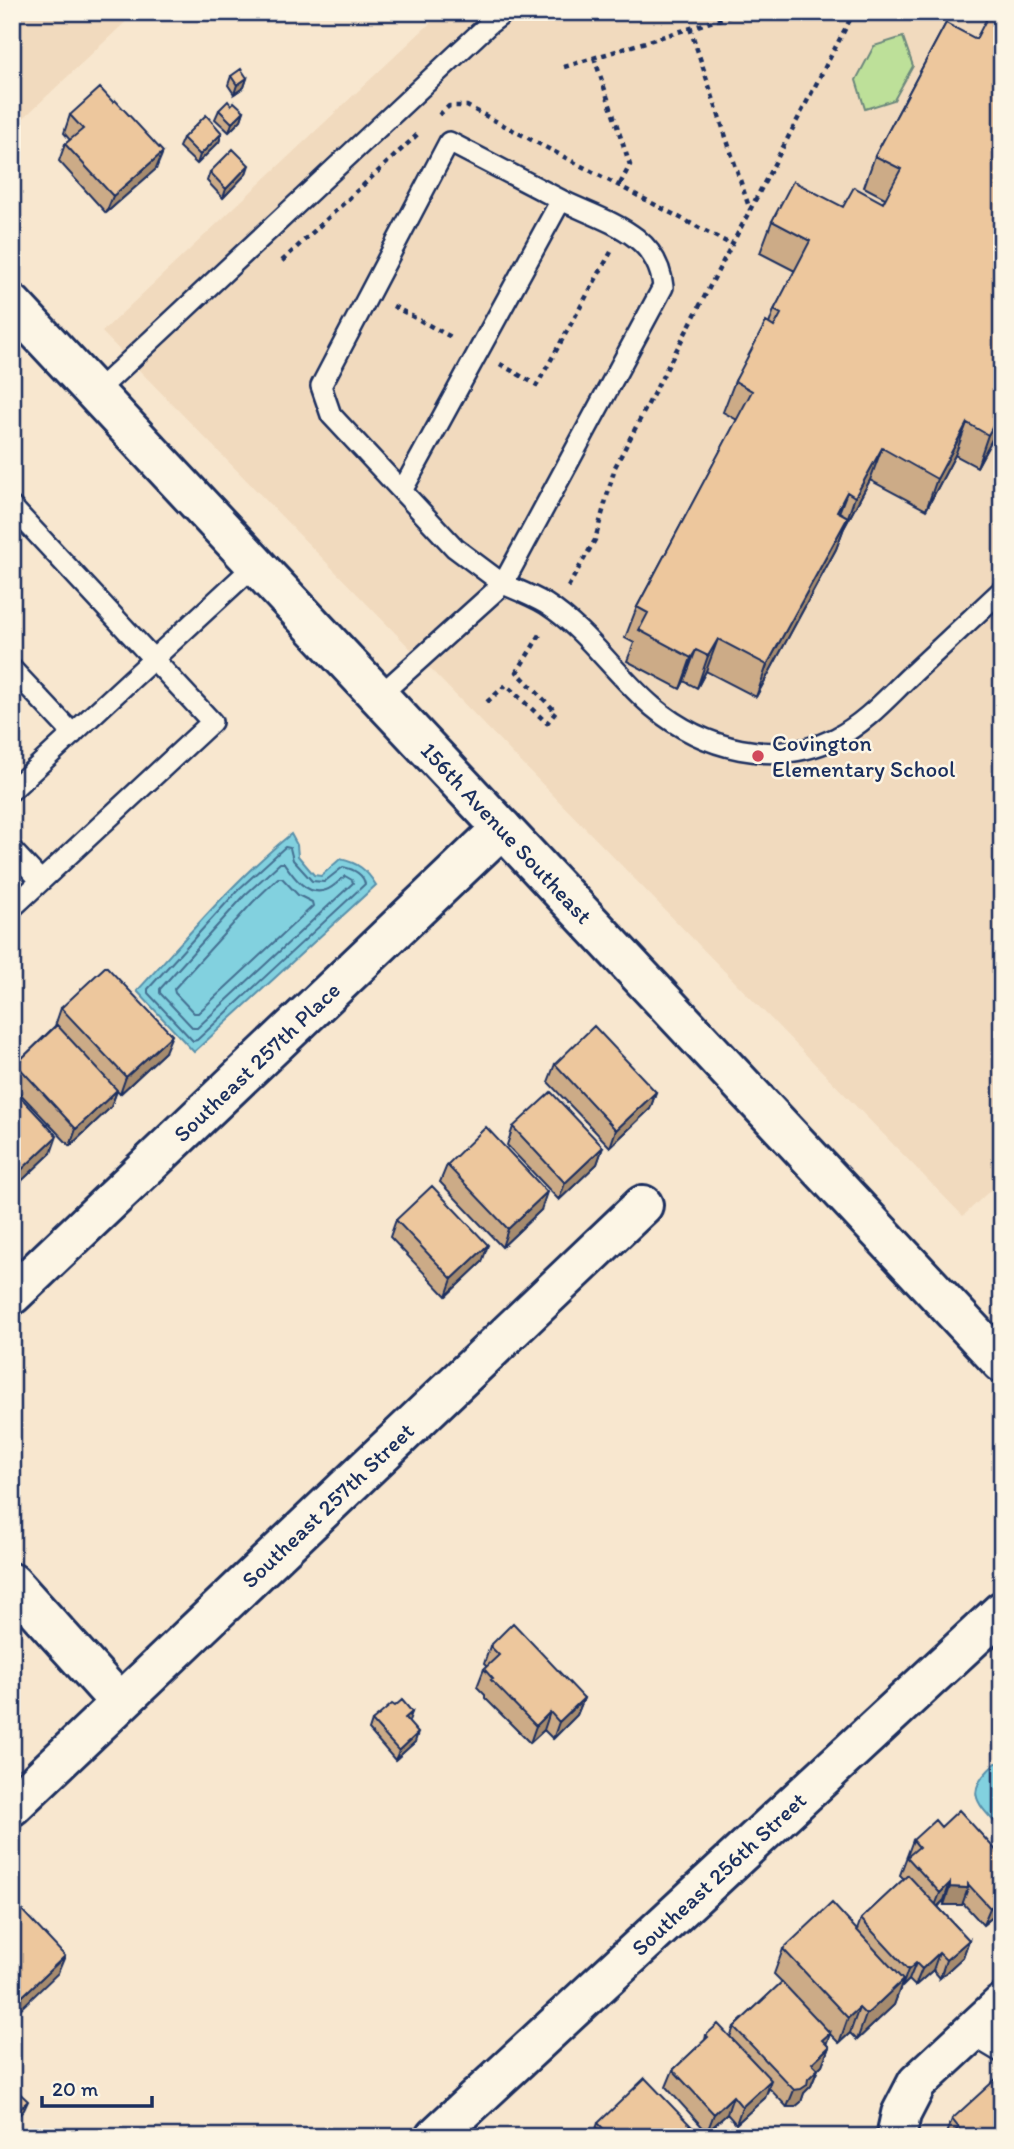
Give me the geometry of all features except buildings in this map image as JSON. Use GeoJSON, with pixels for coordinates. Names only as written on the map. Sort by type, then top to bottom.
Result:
{"type":"FeatureCollection","features":[{"type":"Feature","properties":{"kind":"street","name":"156th Avenue Southeast"},"geometry":{"type":"LineString","coordinates":[[12,304],[1002,1363]]}},
{"type":"Feature","properties":{"kind":"street","name":"Southeast 257th Place"},"geometry":{"type":"LineString","coordinates":[[12,1295],[502,828]]}},
{"type":"Feature","properties":{"kind":"street","name":"Southeast 257th Street"},"geometry":{"type":"LineString","coordinates":[[12,1806],[643,1205]]}},
{"type":"Feature","properties":{"kind":"street"},"geometry":{"type":"LineString","coordinates":[[12,1583],[119,1702]]}},
{"type":"Feature","properties":{"kind":"street","name":"Southeast 256th Street"},"geometry":{"type":"LineString","coordinates":[[435,2137],[1002,1611]]}},
{"type":"Feature","properties":{"kind":"street"},"geometry":{"type":"LineString","coordinates":[[896,2137],[901,2114],[918,2083],[986,2043],[1002,2004]]}},
{"type":"Feature","properties":{"kind":"lane"},"geometry":{"type":"LineString","coordinates":[[95,393],[505,12]]}},
{"type":"Feature","properties":{"kind":"lane"},"geometry":{"type":"LineString","coordinates":[[379,696],[503,584],[663,287],[661,270],[637,237],[449,142],[321,386],[331,415],[455,548],[503,584],[546,604],[569,622],[653,707],[691,734],[719,746],[778,753],[809,748],[835,738],[863,721],[1002,590]]}},
{"type":"Feature","properties":{"kind":"lane"},"geometry":{"type":"LineString","coordinates":[[402,491],[561,200]]}},
{"type":"Feature","properties":{"kind":"lane"},"geometry":{"type":"LineString","coordinates":[[12,507],[212,722],[12,908]]}},
{"type":"Feature","properties":{"kind":"lane"},"geometry":{"type":"LineString","coordinates":[[12,790],[256,564]]}},
{"type":"Feature","properties":{"kind":"lane"},"geometry":{"type":"LineString","coordinates":[[12,669],[72,734]]}},
{"type":"Feature","properties":{"kind":"lane"},"geometry":{"type":"LineString","coordinates":[[12,850],[41,881]]}},
{"type":"Feature","properties":{"kind":"path"},"geometry":{"type":"LineString","coordinates":[[564,66],[743,12]]}},
{"type":"Feature","properties":{"kind":"path"},"geometry":{"type":"LineString","coordinates":[[487,702],[506,685],[547,723],[556,712],[517,672],[595,540],[615,467],[854,12]]}},
{"type":"Feature","properties":{"kind":"path"},"geometry":{"type":"LineString","coordinates":[[690,28],[750,210]]}},
{"type":"Feature","properties":{"kind":"path"},"geometry":{"type":"LineString","coordinates":[[594,57],[630,165],[620,184]]}},
{"type":"Feature","properties":{"kind":"shaded area"},"geometry":{"type":"Polygon","coordinates":[[[12,12],[136,12],[12,129],[12,12]]]}},
{"type":"Feature","properties":{"kind":"shaded area","name":"Covington Elementary School"},"geometry":{"type":"Polygon","coordinates":[[[442,12],[1002,12],[1002,1179],[963,1216],[102,332],[442,12]]]}},
{"type":"Feature","properties":{"kind":"green space"},"geometry":{"type":"Polygon","coordinates":[[[903,37],[913,66],[894,100],[865,109],[856,80],[874,46],[903,37]]]}},
{"type":"Feature","properties":{"kind":"water"},"geometry":{"type":"Polygon","coordinates":[[[291,834],[297,845],[298,856],[314,875],[321,876],[340,859],[361,868],[376,885],[194,1052],[137,991],[230,890],[291,834]]]}},
{"type":"Feature","properties":{"kind":"water"},"geometry":{"type":"Polygon","coordinates":[[[996,1763],[1002,1763],[1002,1830],[980,1805],[976,1790],[985,1773],[996,1763]]]}},
{"type":"Feature","properties":{"kind":"place","name":"Covington Elementary School"},"geometry":{"type":"Point","coordinates":[758,756]}}]}
